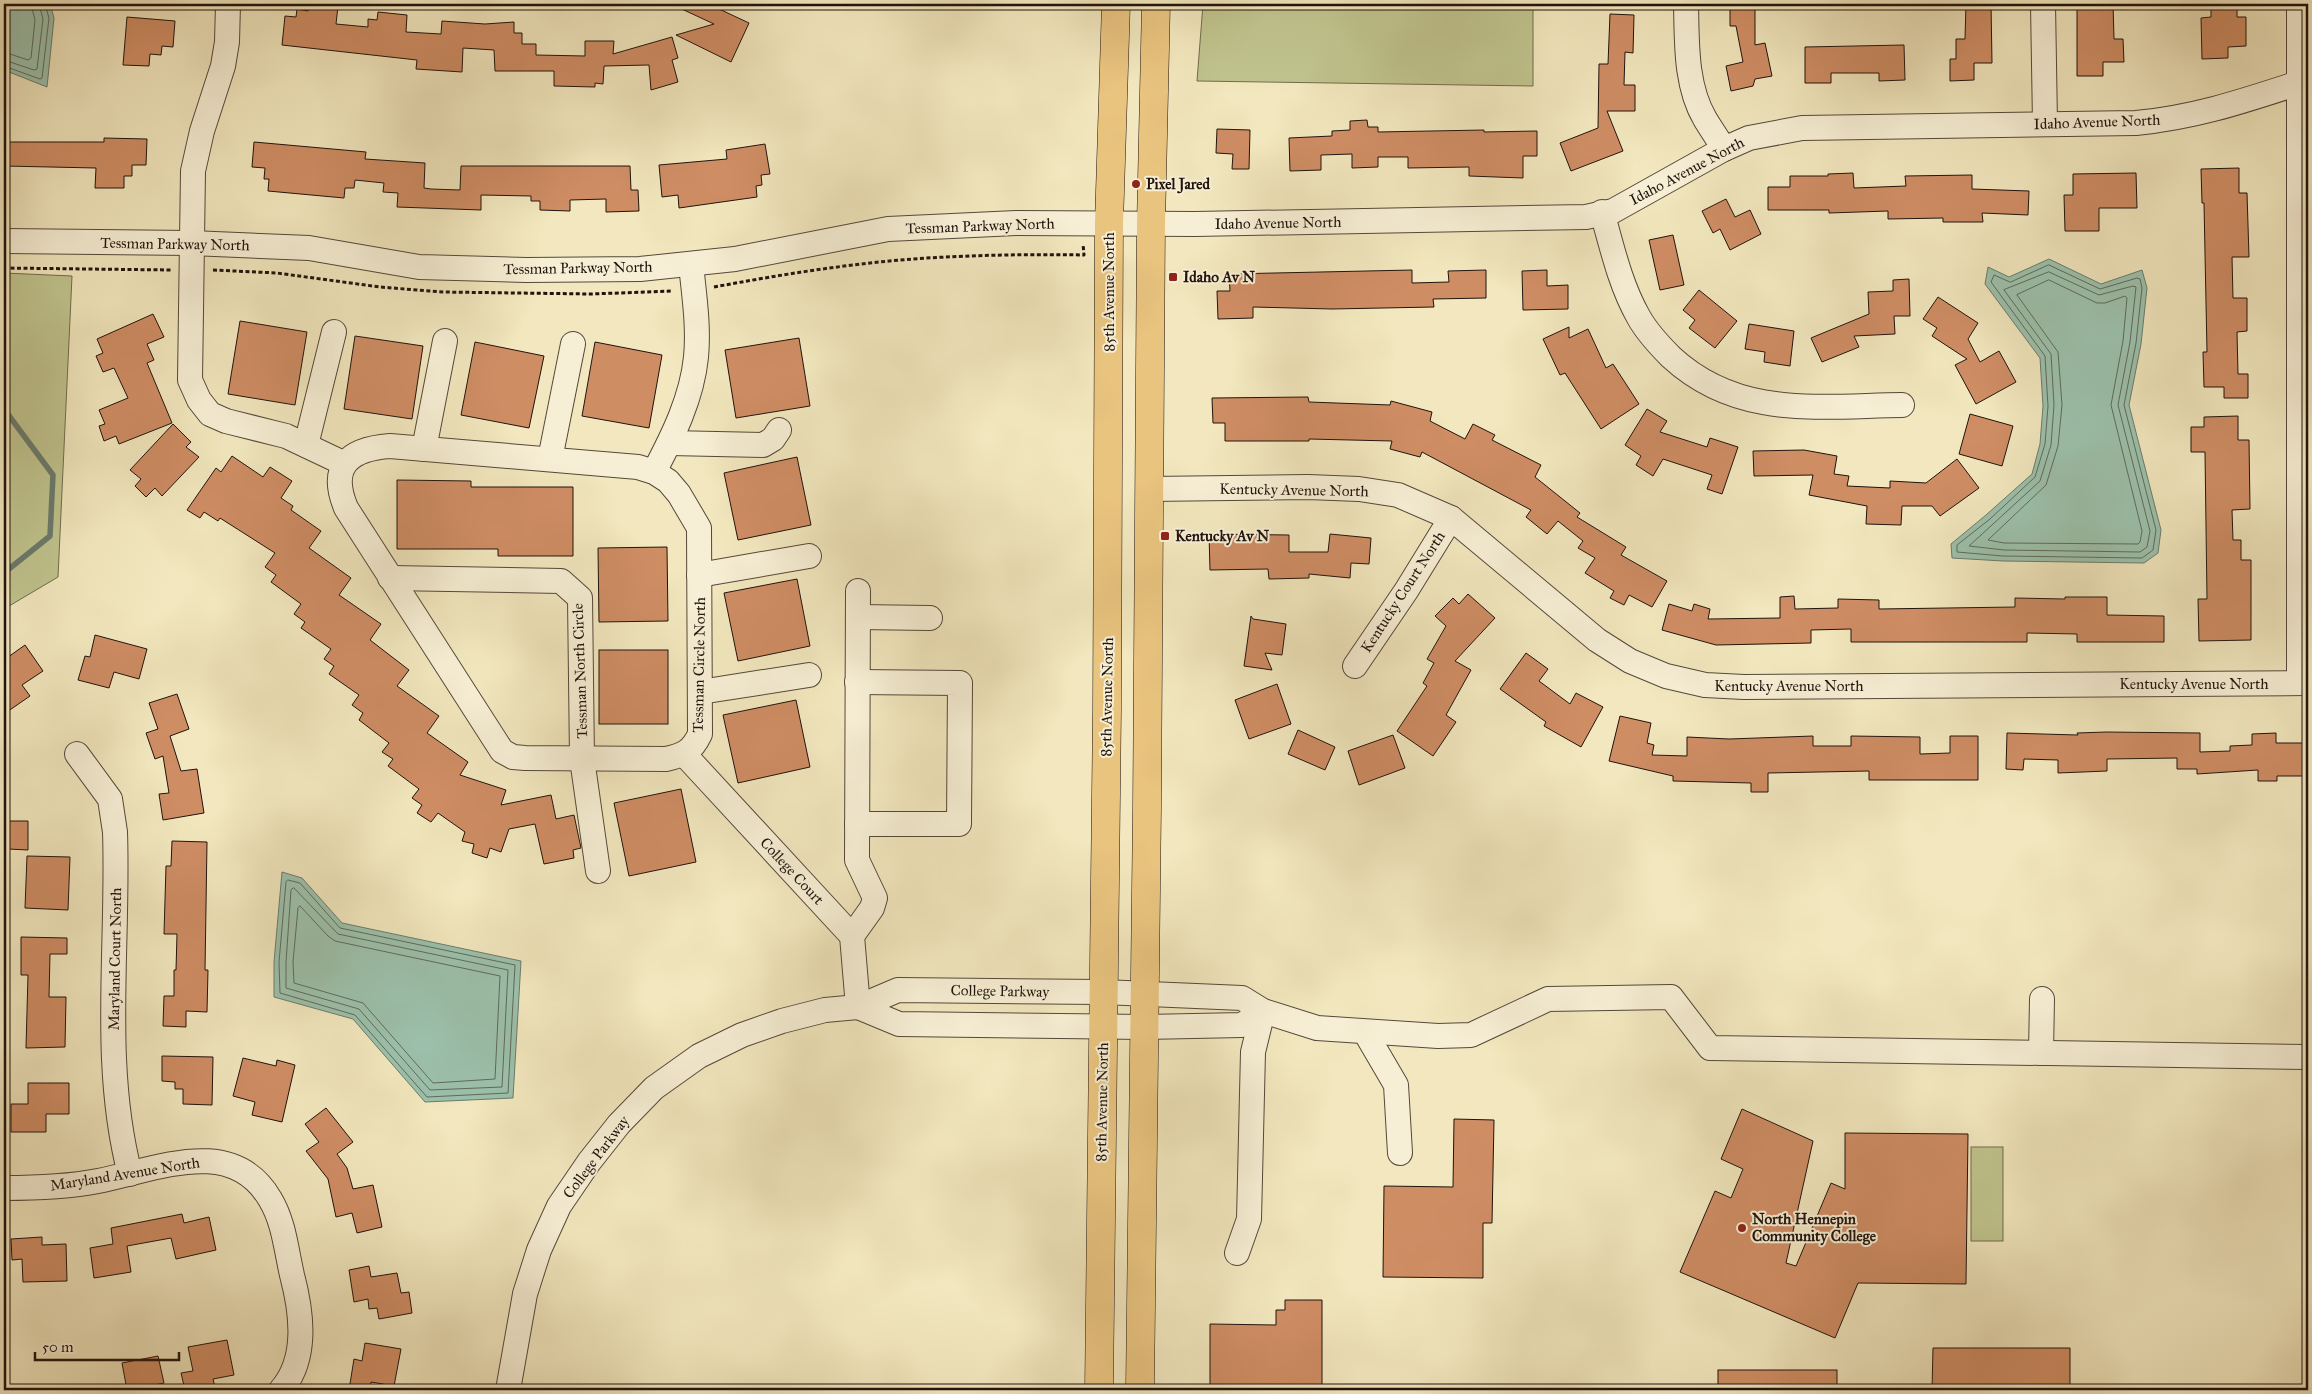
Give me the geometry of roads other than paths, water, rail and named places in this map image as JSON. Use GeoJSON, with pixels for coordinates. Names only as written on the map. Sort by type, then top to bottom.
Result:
{"type":"FeatureCollection","features":[{"type":"Feature","properties":{"kind":"main road","name":"85th Avenue North"},"geometry":{"type":"LineString","coordinates":[[1099,1390],[1107,710],[1110,223],[1116,4]]}},
{"type":"Feature","properties":{"kind":"main road"},"geometry":{"type":"LineString","coordinates":[[1140,1390],[1145,1027],[1150,224],[1156,4]]}},
{"type":"Feature","properties":{"kind":"main road"},"geometry":{"type":"LineString","coordinates":[[1088,1390],[1099,1348]]}},
{"type":"Feature","properties":{"kind":"street"},"geometry":{"type":"LineString","coordinates":[[228,4],[228,42],[223,66],[202,131],[193,171],[190,380],[199,400],[210,414],[226,421],[286,436],[343,462]]}},
{"type":"Feature","properties":{"kind":"street"},"geometry":{"type":"LineString","coordinates":[[1686,4],[1687,45],[1692,83],[1704,118],[1724,148]]}},
{"type":"Feature","properties":{"kind":"street"},"geometry":{"type":"LineString","coordinates":[[2043,4],[2045,124]]}},
{"type":"Feature","properties":{"kind":"street"},"geometry":{"type":"LineString","coordinates":[[2299,4],[2303,81],[2303,683]]}},
{"type":"Feature","properties":{"kind":"street","name":"Idaho Avenue North"},"geometry":{"type":"LineString","coordinates":[[1150,224],[1558,219],[1586,217],[1613,210],[1724,148],[1749,138],[1802,128],[2136,123],[2171,119],[2205,112],[2303,81]]}},
{"type":"Feature","properties":{"kind":"street"},"geometry":{"type":"LineString","coordinates":[[1602,212],[1622,283],[1638,317],[1660,346],[1688,372],[1721,391],[1756,401],[1794,406],[1902,405]]}},
{"type":"Feature","properties":{"kind":"street","name":"Tessman Parkway North"},"geometry":{"type":"LineString","coordinates":[[4,241],[191,243],[309,248],[419,267],[526,270],[640,269],[735,258],[888,229],[1016,223],[1150,224]]}},
{"type":"Feature","properties":{"kind":"street"},"geometry":{"type":"LineString","coordinates":[[654,472],[670,443],[687,398],[696,358],[697,325],[691,264]]}},
{"type":"Feature","properties":{"kind":"street"},"geometry":{"type":"LineString","coordinates":[[306,445],[334,332]]}},
{"type":"Feature","properties":{"kind":"street"},"geometry":{"type":"LineString","coordinates":[[424,449],[445,342]]}},
{"type":"Feature","properties":{"kind":"street"},"geometry":{"type":"LineString","coordinates":[[550,459],[573,344]]}},
{"type":"Feature","properties":{"kind":"street"},"geometry":{"type":"LineString","coordinates":[[670,443],[763,445],[773,439],[779,430]]}},
{"type":"Feature","properties":{"kind":"street","name":"Tessman Circle North"},"geometry":{"type":"LineString","coordinates":[[390,446],[550,459],[638,467],[654,472],[668,481],[679,494],[699,528],[700,734],[695,746],[684,754],[666,759],[582,759],[513,757],[502,751],[346,508],[340,492],[343,462],[356,453],[372,447],[390,446]]}},
{"type":"Feature","properties":{"kind":"street","name":"Kentucky Avenue North"},"geometry":{"type":"LineString","coordinates":[[1149,489],[1308,487],[1359,489],[1398,495],[1451,518],[1597,640],[1630,661],[1666,676],[1705,685],[1754,687],[2303,683]]}},
{"type":"Feature","properties":{"kind":"street","name":"Kentucky Court North"},"geometry":{"type":"LineString","coordinates":[[1355,666],[1451,518]]}},
{"type":"Feature","properties":{"kind":"street"},"geometry":{"type":"LineString","coordinates":[[699,575],[809,556]]}},
{"type":"Feature","properties":{"kind":"street","name":"Tessman North Circle"},"geometry":{"type":"LineString","coordinates":[[390,578],[561,581],[580,598],[582,759],[598,871]]}},
{"type":"Feature","properties":{"kind":"street"},"geometry":{"type":"LineString","coordinates":[[858,590],[857,860],[875,898],[872,908],[852,936],[858,1007]]}},
{"type":"Feature","properties":{"kind":"street"},"geometry":{"type":"LineString","coordinates":[[858,617],[930,618]]}},
{"type":"Feature","properties":{"kind":"street"},"geometry":{"type":"LineString","coordinates":[[700,692],[809,675]]}},
{"type":"Feature","properties":{"kind":"street"},"geometry":{"type":"LineString","coordinates":[[857,682],[960,683],[959,824],[857,824]]}},
{"type":"Feature","properties":{"kind":"street","name":"Maryland Court North"},"geometry":{"type":"LineString","coordinates":[[77,754],[110,799],[115,832],[114,1056],[116,1106],[130,1174]]}},
{"type":"Feature","properties":{"kind":"street","name":"College Court"},"geometry":{"type":"LineString","coordinates":[[684,754],[852,936]]}},
{"type":"Feature","properties":{"kind":"street","name":"College Parkway"},"geometry":{"type":"LineString","coordinates":[[508,1390],[525,1294],[539,1250],[560,1206],[589,1162],[619,1124],[654,1088],[699,1056],[742,1035],[782,1021],[825,1010],[858,1007],[898,990],[1103,992],[1242,998],[1263,1011],[1317,1028],[1438,1036],[1471,1035],[1548,999],[1671,997],[1710,1048],[2042,1053]]}},
{"type":"Feature","properties":{"kind":"street"},"geometry":{"type":"LineString","coordinates":[[2042,999],[2042,1053],[2308,1057]]}},
{"type":"Feature","properties":{"kind":"street","name":"College Parkway"},"geometry":{"type":"LineString","coordinates":[[858,1007],[899,1024],[1145,1027],[1242,1025],[1263,1011]]}},
{"type":"Feature","properties":{"kind":"street"},"geometry":{"type":"LineString","coordinates":[[1238,1253],[1249,1219],[1253,1052],[1263,1011]]}},
{"type":"Feature","properties":{"kind":"street"},"geometry":{"type":"LineString","coordinates":[[1365,1032],[1396,1085],[1400,1153]]}},
{"type":"Feature","properties":{"kind":"street","name":"Maryland Avenue North"},"geometry":{"type":"LineString","coordinates":[[4,1188],[61,1187],[186,1162],[210,1160],[234,1165],[255,1179],[270,1198],[280,1218],[298,1295],[301,1327],[299,1356],[287,1383],[281,1390]]}},
{"type":"Feature","properties":{"kind":"water"},"geometry":{"type":"Polygon","coordinates":[[[4,4],[50,4],[54,18],[47,87],[4,70],[4,4]]]}},
{"type":"Feature","properties":{"kind":"water"},"geometry":{"type":"Polygon","coordinates":[[[2049,259],[2101,284],[2142,270],[2147,288],[2141,344],[2129,405],[2161,530],[2158,553],[2144,563],[2003,561],[1952,558],[1951,544],[2032,474],[2040,444],[2043,406],[2040,358],[1985,284],[1988,267],[2009,277],[2049,259]]]}},
{"type":"Feature","properties":{"kind":"water"},"geometry":{"type":"Polygon","coordinates":[[[282,872],[302,878],[342,923],[521,961],[513,1098],[425,1102],[353,1019],[274,997],[274,962],[282,872]]]}},
{"type":"Feature","properties":{"kind":"waterway"},"geometry":{"type":"LineString","coordinates":[[4,409],[53,475],[50,536],[4,573]]}},
{"type":"Feature","properties":{"kind":"place","name":"Pixel Jared"},"geometry":{"type":"Point","coordinates":[1136,184]}},
{"type":"Feature","properties":{"kind":"place","name":"Idaho Av N"},"geometry":{"type":"Point","coordinates":[1173,277]}},
{"type":"Feature","properties":{"kind":"place","name":"Kentucky Av N"},"geometry":{"type":"Point","coordinates":[1165,536]}},
{"type":"Feature","properties":{"kind":"place","name":"North Hennepin Community College"},"geometry":{"type":"Point","coordinates":[1742,1228]}}]}
